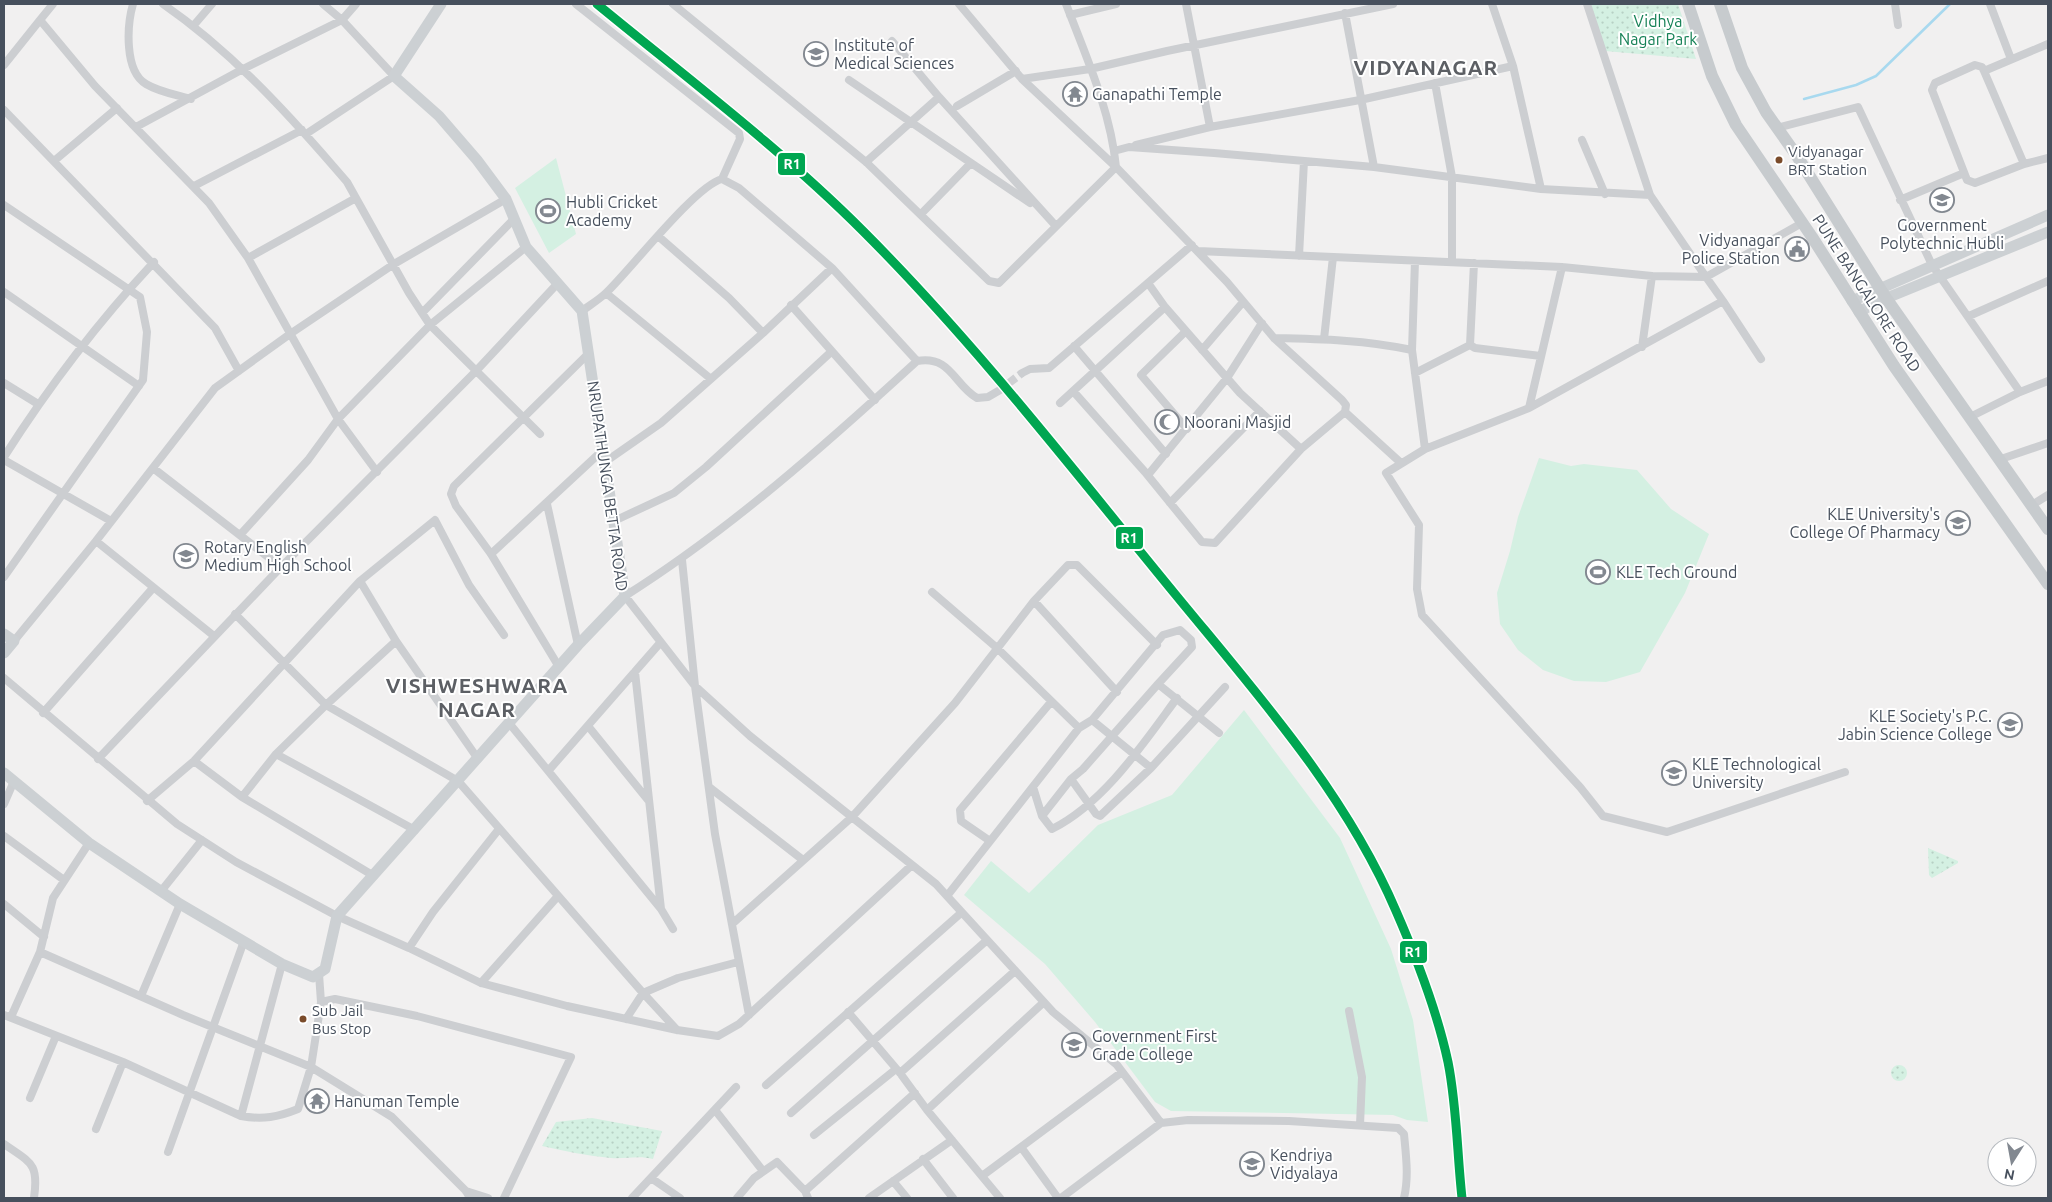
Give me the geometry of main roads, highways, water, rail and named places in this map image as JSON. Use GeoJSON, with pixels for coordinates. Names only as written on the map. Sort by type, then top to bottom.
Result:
{"type":"FeatureCollection","features":[{"type":"Feature","properties":{"kind":"main road","name":"PUNE BANGALORE ROAD"},"geometry":{"type":"LineString","coordinates":[[1688,4],[1712,76],[1730,114],[1894,366],[2048,584]]}},
{"type":"Feature","properties":{"kind":"main road","name":"PUNE BANGALORE ROAD"},"geometry":{"type":"LineString","coordinates":[[1720,4],[1742,68],[1777,128],[1883,293],[2001,459],[2048,529]]}},
{"type":"Feature","properties":{"kind":"waterway"},"geometry":{"type":"LineString","coordinates":[[1804,99],[1856,85],[1876,76],[1950,4]]}},
{"type":"Feature","properties":{"kind":"tunnel"},"geometry":{"type":"LineString","coordinates":[[1000,390],[1022,373]]}},
{"type":"Feature","properties":{"kind":"railway"},"geometry":{"type":"LineString","coordinates":[[597,4],[733,114],[799,171],[863,231],[905,274],[1024,409],[1297,745],[1351,825],[1375,867],[1404,929],[1426,985],[1438,1024],[1451,1079],[1462,1198]]}},
{"type":"Feature","properties":{"kind":"place","name":"Institute of Medical Sciences"},"geometry":{"type":"Point","coordinates":[816,54]}},
{"type":"Feature","properties":{"kind":"place","name":"Ganapathi Temple"},"geometry":{"type":"Point","coordinates":[1075,94]}},
{"type":"Feature","properties":{"kind":"place","name":"Vidyanagar BRT Station"},"geometry":{"type":"Point","coordinates":[1779,160]}},
{"type":"Feature","properties":{"kind":"place","name":"Government Polytechnic Hubli"},"geometry":{"type":"Point","coordinates":[1942,200]}},
{"type":"Feature","properties":{"kind":"place","name":"Hubli Cricket Academy"},"geometry":{"type":"Point","coordinates":[548,211]}},
{"type":"Feature","properties":{"kind":"place","name":"Vidyanagar Police Station"},"geometry":{"type":"Point","coordinates":[1797,249]}},
{"type":"Feature","properties":{"kind":"place","name":"Noorani Masjid"},"geometry":{"type":"Point","coordinates":[1167,422]}},
{"type":"Feature","properties":{"kind":"place","name":"KLE University's College Of Pharmacy"},"geometry":{"type":"Point","coordinates":[1958,523]}},
{"type":"Feature","properties":{"kind":"place","name":"Rotary English Medium High School"},"geometry":{"type":"Point","coordinates":[186,556]}},
{"type":"Feature","properties":{"kind":"place","name":"KLE Tech Ground"},"geometry":{"type":"Point","coordinates":[1598,572]}},
{"type":"Feature","properties":{"kind":"place","name":"KLE Society's P.C. Jabin Science College"},"geometry":{"type":"Point","coordinates":[2010,725]}},
{"type":"Feature","properties":{"kind":"place","name":"KLE Technological University"},"geometry":{"type":"Point","coordinates":[1674,773]}},
{"type":"Feature","properties":{"kind":"place","name":"Sub Jail Bus Stop"},"geometry":{"type":"Point","coordinates":[303,1019]}},
{"type":"Feature","properties":{"kind":"place","name":"Government First Grade College"},"geometry":{"type":"Point","coordinates":[1074,1045]}},
{"type":"Feature","properties":{"kind":"place","name":"Hanuman Temple"},"geometry":{"type":"Point","coordinates":[317,1101]}},
{"type":"Feature","properties":{"kind":"place","name":"Kendriya Vidyalaya"},"geometry":{"type":"Point","coordinates":[1252,1164]}},
{"type":"Feature","properties":{"kind":"district","name":"VIDYANAGAR"},"geometry":{"type":"Point","coordinates":[1426,68]}},
{"type":"Feature","properties":{"kind":"district","name":"VISHWESHWARA NAGAR"},"geometry":{"type":"Point","coordinates":[477,698]}},
{"type":"Feature","properties":{"kind":"park label","name":"Vidhya Nagar Park"},"geometry":{"type":"Point","coordinates":[1658,30]}}]}
